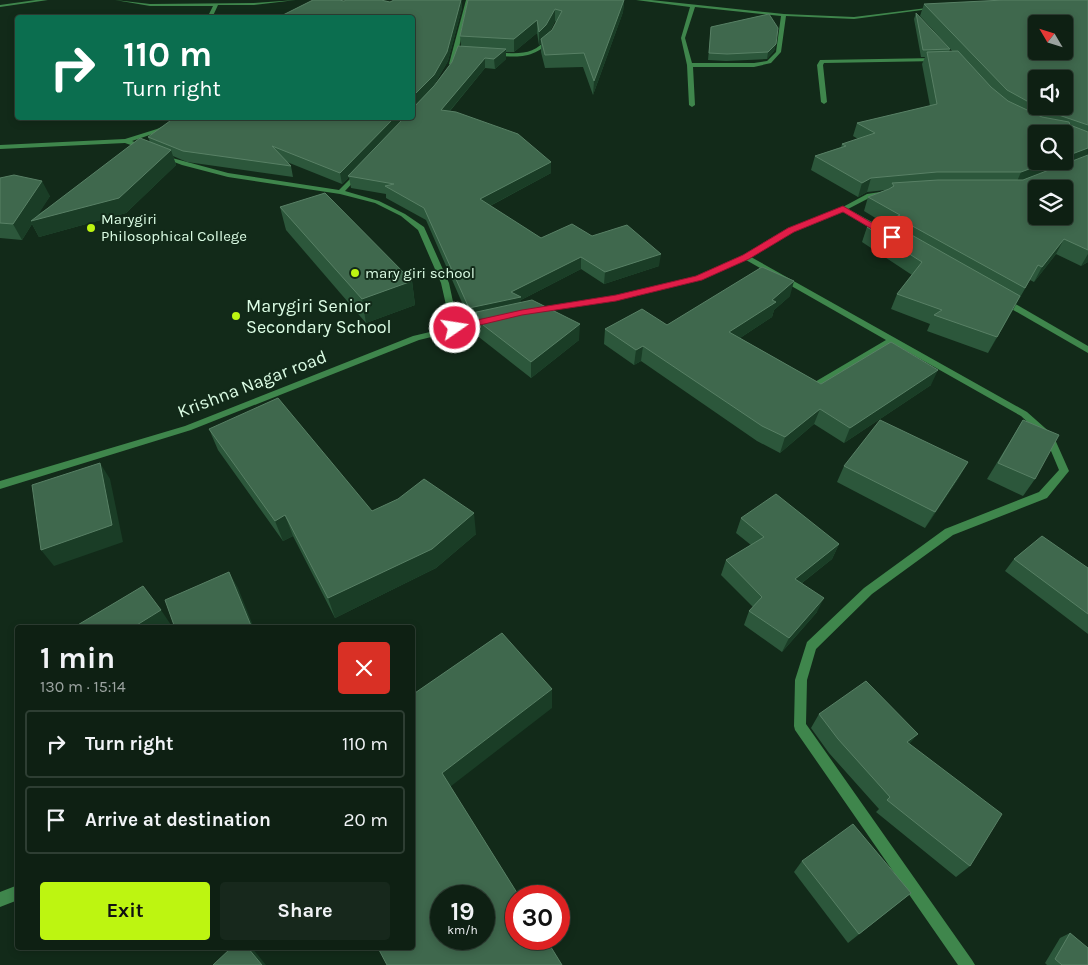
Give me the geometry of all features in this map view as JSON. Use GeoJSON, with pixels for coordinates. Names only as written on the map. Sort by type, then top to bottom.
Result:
{"type":"FeatureCollection","features":[{"type":"Feature","properties":{"kind":"street"},"geometry":{"type":"LineString","coordinates":[[0,6],[46,0]]}},
{"type":"Feature","properties":{"kind":"street"},"geometry":{"type":"LineString","coordinates":[[117,0],[150,4],[254,4],[294,0]]}},
{"type":"Feature","properties":{"kind":"street"},"geometry":{"type":"LineString","coordinates":[[447,74],[456,52],[459,27],[468,0]]}},
{"type":"Feature","properties":{"kind":"street"},"geometry":{"type":"LineString","coordinates":[[638,0],[784,15],[854,18],[940,8]]}},
{"type":"Feature","properties":{"kind":"street"},"geometry":{"type":"LineString","coordinates":[[210,15],[215,3]]}},
{"type":"Feature","properties":{"kind":"street"},"geometry":{"type":"LineString","coordinates":[[692,105],[690,65],[683,38],[693,6]]}},
{"type":"Feature","properties":{"kind":"street"},"geometry":{"type":"LineString","coordinates":[[910,10],[917,17]]}},
{"type":"Feature","properties":{"kind":"street"},"geometry":{"type":"LineString","coordinates":[[690,65],[754,65],[769,62],[778,52],[784,15]]}},
{"type":"Feature","properties":{"kind":"street"},"geometry":{"type":"LineString","coordinates":[[492,54],[518,55],[533,53],[543,48],[553,32]]}},
{"type":"Feature","properties":{"kind":"street"},"geometry":{"type":"LineString","coordinates":[[456,52],[465,52]]}},
{"type":"Feature","properties":{"kind":"street"},"geometry":{"type":"LineString","coordinates":[[824,102],[820,65],[822,61],[946,60]]}},
{"type":"Feature","properties":{"kind":"street"},"geometry":{"type":"LineString","coordinates":[[0,147],[126,141],[144,133],[170,127],[178,120]]}},
{"type":"Feature","properties":{"kind":"street"},"geometry":{"type":"LineString","coordinates":[[126,141],[151,151]]}},
{"type":"Feature","properties":{"kind":"street"},"geometry":{"type":"LineString","coordinates":[[159,154],[191,167],[224,175],[341,192],[377,202],[403,215],[421,229],[445,283],[455,328]]}},
{"type":"Feature","properties":{"kind":"street"},"geometry":{"type":"LineString","coordinates":[[341,192],[366,165]]}},
{"type":"Feature","properties":{"kind":"street"},"geometry":{"type":"LineString","coordinates":[[532,311],[616,298],[699,278],[746,257],[791,230],[843,209],[870,195],[898,192]]}},
{"type":"Feature","properties":{"kind":"street"},"geometry":{"type":"LineString","coordinates":[[843,209],[894,238]]}},
{"type":"Feature","properties":{"kind":"street"},"geometry":{"type":"LineString","coordinates":[[746,257],[1024,414],[1050,437],[1064,470],[1043,495],[949,532],[868,591],[811,646],[801,680],[800,726],[967,965]]}},
{"type":"Feature","properties":{"kind":"street"},"geometry":{"type":"LineString","coordinates":[[995,296],[1088,350]]}},
{"type":"Feature","properties":{"kind":"street","name":"Krishna Nagar road"},"geometry":{"type":"LineString","coordinates":[[0,485],[188,428],[416,338],[494,319]]}},
{"type":"Feature","properties":{"kind":"street"},"geometry":{"type":"LineString","coordinates":[[812,388],[892,340]]}},
{"type":"Feature","properties":{"kind":"street"},"geometry":{"type":"LineString","coordinates":[[0,900],[15,893]]}},
{"type":"Feature","properties":{"kind":"building"},"geometry":{"type":"Polygon","coordinates":[[[313,0],[381,0],[390,2],[394,0],[461,0],[447,52],[434,75],[415,94],[415,15],[283,15],[313,0]]]}},
{"type":"Feature","properties":{"kind":"building"},"geometry":{"type":"Polygon","coordinates":[[[468,0],[624,0],[594,81],[584,53],[545,55],[541,39],[552,30],[562,11],[555,9],[546,25],[539,32],[537,20],[514,39],[460,36],[468,0]]]}},
{"type":"Feature","properties":{"kind":"building"},"geometry":{"type":"Polygon","coordinates":[[[1004,0],[1088,0],[1088,125],[1059,115],[1073,115],[1073,70],[1028,70],[1028,102],[1007,90],[924,4],[1004,0]]]}},
{"type":"Feature","properties":{"kind":"building"},"geometry":{"type":"Polygon","coordinates":[[[916,13],[950,49],[923,50],[916,13]]]}},
{"type":"Feature","properties":{"kind":"building"},"geometry":{"type":"Polygon","coordinates":[[[769,14],[778,28],[776,44],[768,52],[709,53],[711,27],[769,14]]]}},
{"type":"Feature","properties":{"kind":"building"},"geometry":{"type":"Polygon","coordinates":[[[458,46],[506,49],[494,59],[485,58],[441,110],[456,112],[518,134],[551,162],[480,199],[541,238],[572,224],[592,236],[627,225],[661,254],[605,272],[581,257],[511,292],[521,297],[469,308],[424,208],[385,186],[394,184],[348,176],[402,120],[415,120],[415,106],[434,86],[452,62],[458,46]]]}},
{"type":"Feature","properties":{"kind":"building"},"geometry":{"type":"Polygon","coordinates":[[[958,51],[991,87],[1008,101],[1028,110],[1028,115],[1038,115],[1069,122],[1070,125],[1028,125],[1028,169],[1021,172],[937,172],[871,178],[862,183],[815,156],[846,146],[842,144],[875,133],[857,123],[937,104],[927,52],[958,51]]]}},
{"type":"Feature","properties":{"kind":"building"},"geometry":{"type":"Polygon","coordinates":[[[171,120],[392,120],[340,173],[272,146],[291,166],[183,151],[148,137],[171,120]]]}},
{"type":"Feature","properties":{"kind":"building"},"geometry":{"type":"Polygon","coordinates":[[[1073,126],[1088,132],[1088,148],[1073,154],[1073,126]]]}},
{"type":"Feature","properties":{"kind":"building"},"geometry":{"type":"Polygon","coordinates":[[[140,138],[171,150],[119,198],[31,221],[140,138]]]}},
{"type":"Feature","properties":{"kind":"building"},"geometry":{"type":"Polygon","coordinates":[[[1088,155],[1088,250],[1064,239],[1042,267],[1038,265],[1025,288],[896,217],[900,215],[868,197],[889,189],[894,186],[892,183],[938,180],[1023,180],[1049,170],[1073,170],[1073,161],[1088,155]]]}},
{"type":"Feature","properties":{"kind":"building"},"geometry":{"type":"Polygon","coordinates":[[[14,175],[42,181],[13,224],[0,223],[0,178],[14,175]]]}},
{"type":"Feature","properties":{"kind":"building"},"geometry":{"type":"Polygon","coordinates":[[[325,193],[412,281],[362,299],[280,207],[325,193]]]}},
{"type":"Feature","properties":{"kind":"building"},"geometry":{"type":"Polygon","coordinates":[[[885,220],[1020,296],[997,337],[934,315],[942,310],[897,294],[922,262],[867,227],[885,220]]]}},
{"type":"Feature","properties":{"kind":"building"},"geometry":{"type":"Polygon","coordinates":[[[762,267],[794,281],[772,300],[776,302],[729,332],[821,384],[891,342],[938,370],[850,428],[820,409],[785,437],[762,426],[643,346],[636,350],[605,329],[642,309],[667,325],[762,267]]]}},
{"type":"Feature","properties":{"kind":"building"},"geometry":{"type":"Polygon","coordinates":[[[532,300],[580,324],[531,362],[474,318],[472,313],[532,300]]]}},
{"type":"Feature","properties":{"kind":"building"},"geometry":{"type":"Polygon","coordinates":[[[278,398],[372,511],[398,499],[424,479],[474,513],[432,549],[328,598],[285,515],[275,521],[209,429],[278,398]]]}},
{"type":"Feature","properties":{"kind":"building"},"geometry":{"type":"Polygon","coordinates":[[[880,420],[968,462],[935,512],[844,466],[880,420]]]}},
{"type":"Feature","properties":{"kind":"building"},"geometry":{"type":"Polygon","coordinates":[[[1023,420],[1059,435],[1035,479],[998,463],[1023,420]]]}},
{"type":"Feature","properties":{"kind":"building"},"geometry":{"type":"Polygon","coordinates":[[[100,463],[112,525],[41,550],[32,485],[100,463]]]}},
{"type":"Feature","properties":{"kind":"building"},"geometry":{"type":"Polygon","coordinates":[[[776,494],[839,544],[795,579],[824,598],[789,638],[749,611],[762,597],[726,560],[764,537],[741,518],[776,494]]]}},
{"type":"Feature","properties":{"kind":"building"},"geometry":{"type":"Polygon","coordinates":[[[1042,536],[1088,568],[1088,614],[1014,559],[1042,536]]]}},
{"type":"Feature","properties":{"kind":"building"},"geometry":{"type":"Polygon","coordinates":[[[229,572],[251,625],[174,625],[165,600],[229,572]]]}},
{"type":"Feature","properties":{"kind":"building"},"geometry":{"type":"Polygon","coordinates":[[[143,586],[161,610],[137,625],[78,625],[143,586]]]}},
{"type":"Feature","properties":{"kind":"building"},"geometry":{"type":"Polygon","coordinates":[[[502,633],[552,689],[442,773],[512,885],[505,885],[505,950],[553,950],[562,965],[387,965],[379,950],[415,950],[415,693],[502,633]]]}},
{"type":"Feature","properties":{"kind":"building"},"geometry":{"type":"Polygon","coordinates":[[[866,681],[918,734],[907,742],[1002,814],[970,866],[887,800],[890,797],[838,739],[819,714],[866,681]]]}},
{"type":"Feature","properties":{"kind":"building"},"geometry":{"type":"Polygon","coordinates":[[[853,824],[911,893],[859,934],[802,861],[853,824]]]}},
{"type":"Feature","properties":{"kind":"building"},"geometry":{"type":"Polygon","coordinates":[[[1070,933],[1088,948],[1088,965],[1062,965],[1055,959],[1070,933]]]}},
{"type":"Feature","properties":{"kind":"building"},"geometry":{"type":"Polygon","coordinates":[[[229,950],[250,950],[262,965],[213,965],[229,950]]]}},
{"type":"Feature","properties":{"kind":"place","name":"Marygiri Philosophical College"},"geometry":{"type":"Point","coordinates":[91,228]}},
{"type":"Feature","properties":{"kind":"place","name":"mary giri school"},"geometry":{"type":"Point","coordinates":[355,273]}},
{"type":"Feature","properties":{"kind":"place","name":"Marygiri Senior Secondary School"},"geometry":{"type":"Point","coordinates":[236,316]}},
{"type":"Feature","properties":{"kind":"route"},"geometry":{"type":"LineString","coordinates":[[455,328],[522,313],[616,298],[699,278],[746,257],[791,230],[843,209],[892,237]]}}]}
